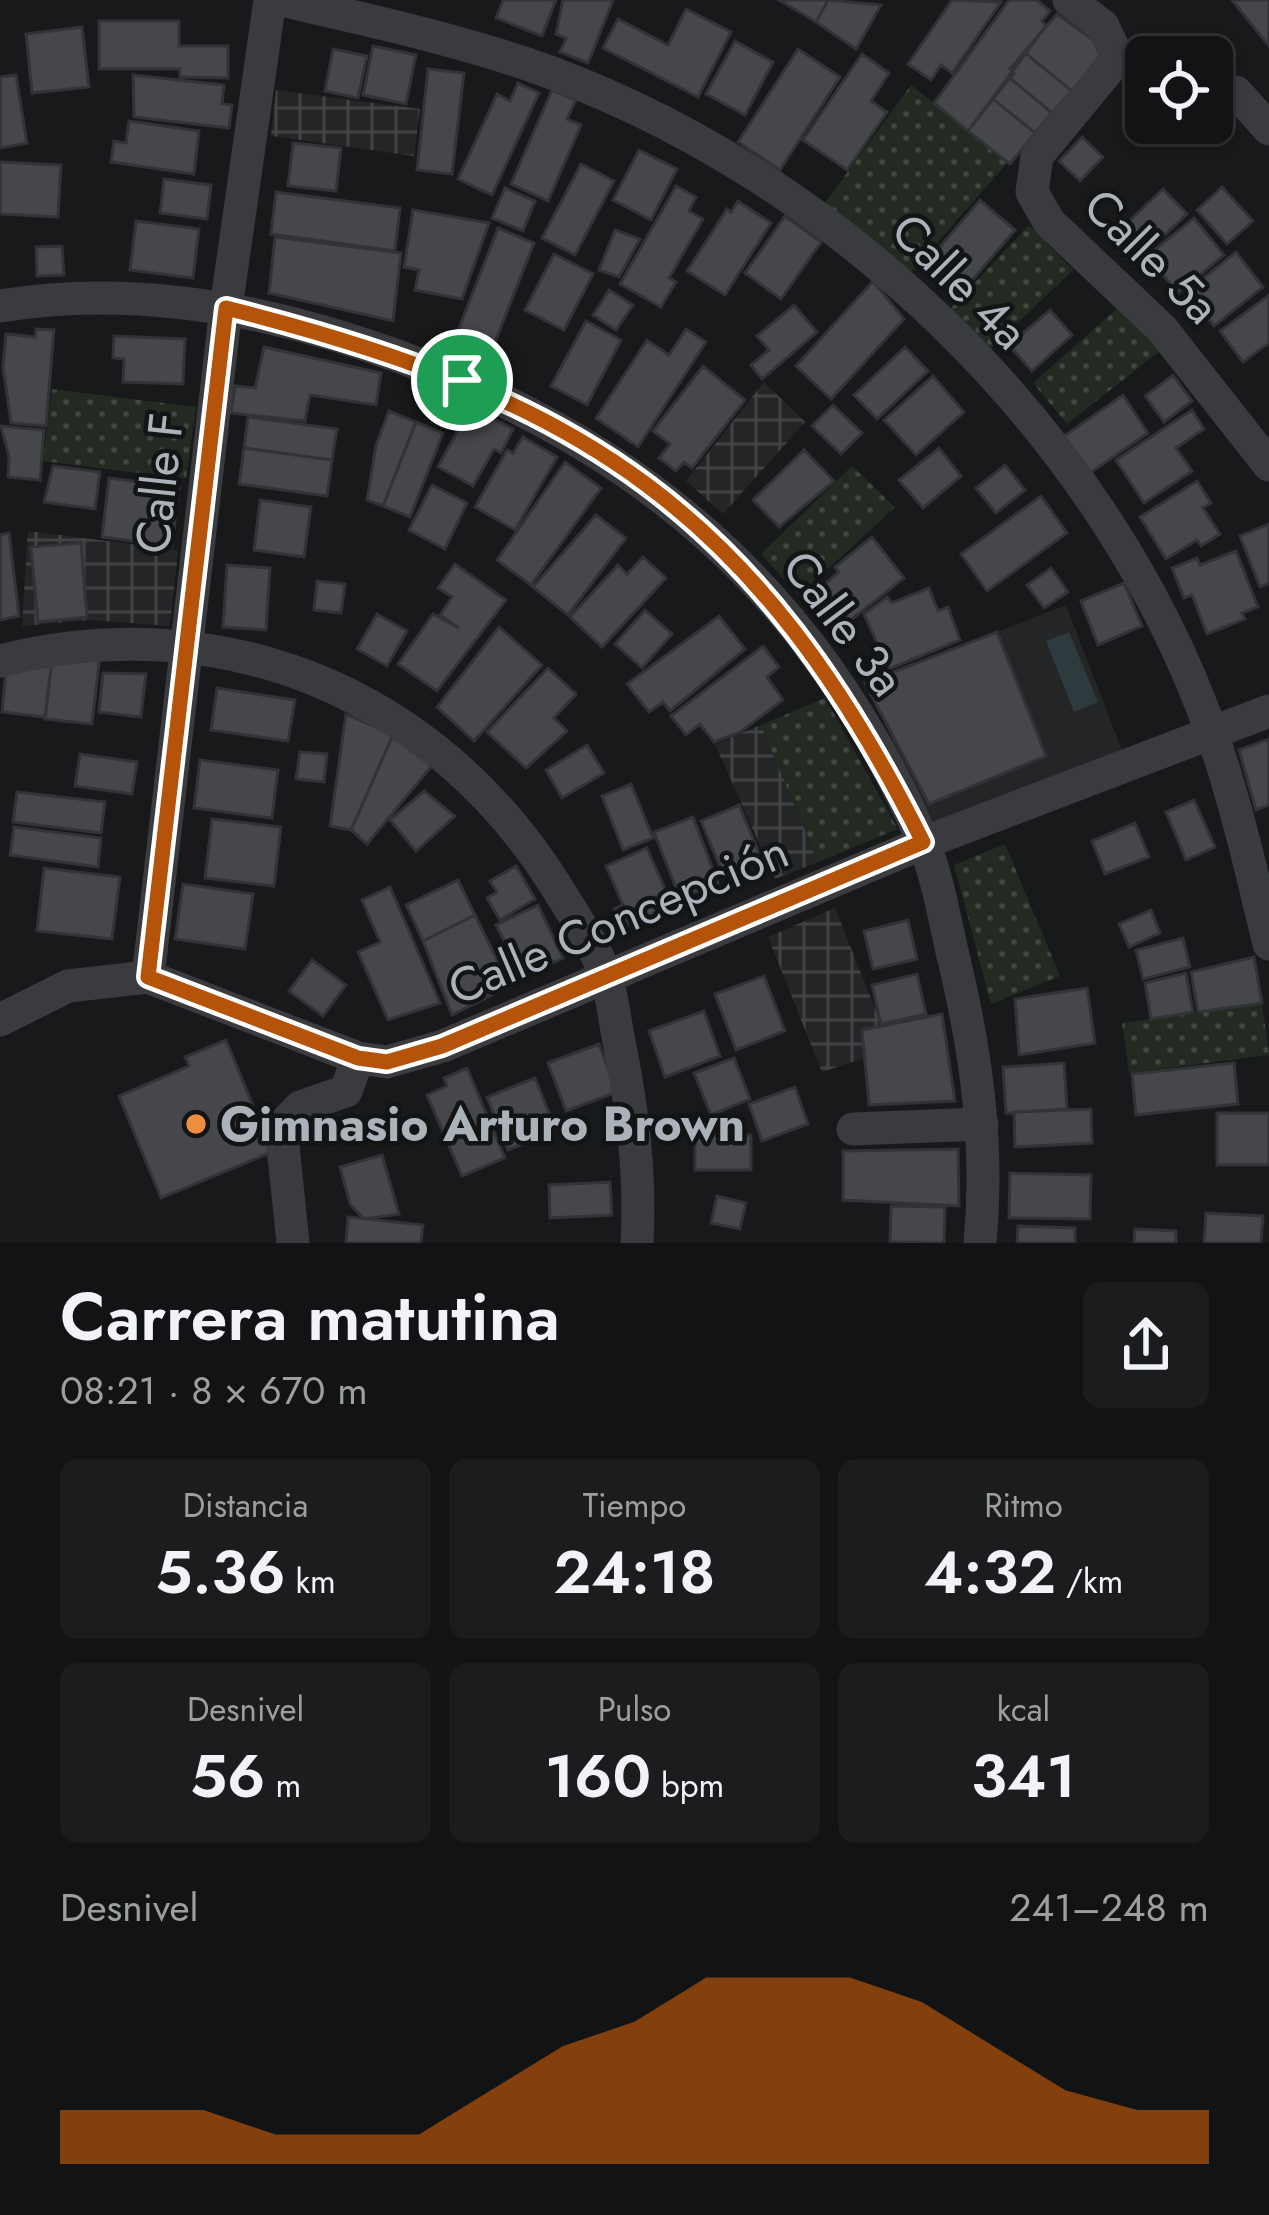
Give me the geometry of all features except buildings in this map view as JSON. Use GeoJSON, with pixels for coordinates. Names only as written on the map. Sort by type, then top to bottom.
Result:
{"type":"FeatureCollection","features":[{"type":"Feature","properties":{"kind":"street","name":"Calle F"},"geometry":{"type":"LineString","coordinates":[[148,977],[226,308],[270,0]]}},
{"type":"Feature","properties":{"kind":"street","name":"Calle 4a"},"geometry":{"type":"LineString","coordinates":[[281,0],[529,64],[702,146],[849,239],[998,384],[1102,514],[1142,582],[1212,733],[1269,944]]}},
{"type":"Feature","properties":{"kind":"street","name":"Calle 5a"},"geometry":{"type":"LineString","coordinates":[[1069,0],[1103,26],[1118,58],[1037,157],[1030,179],[1038,208],[1162,329],[1269,465]]}},
{"type":"Feature","properties":{"kind":"street"},"geometry":{"type":"LineString","coordinates":[[1236,92],[1269,129]]}},
{"type":"Feature","properties":{"kind":"street","name":"Calle 3a"},"geometry":{"type":"LineString","coordinates":[[0,306],[41,299],[141,299],[226,308],[346,338],[462,380],[552,422],[631,470],[728,552],[799,634],[875,746],[923,842],[974,1046],[982,1124],[980,1243]]}},
{"type":"Feature","properties":{"kind":"street"},"geometry":{"type":"LineString","coordinates":[[0,661],[57,646],[189,645],[262,661],[360,697],[434,746],[502,809],[582,928],[605,975],[641,1175],[637,1243]]}},
{"type":"Feature","properties":{"kind":"street","name":"Calle Concepción"},"geometry":{"type":"LineString","coordinates":[[0,1020],[68,986],[148,977],[358,1058],[387,1062],[442,1046],[923,842],[1269,711]]}},
{"type":"Feature","properties":{"kind":"street"},"geometry":{"type":"LineString","coordinates":[[293,1243],[281,1127],[300,1107],[346,1091],[358,1058]]}},
{"type":"Feature","properties":{"kind":"street"},"geometry":{"type":"LineString","coordinates":[[853,1129],[982,1124]]}},
{"type":"Feature","properties":{"kind":"shaded area"},"geometry":{"type":"Polygon","coordinates":[[[911,85],[1008,162],[911,273],[825,203],[911,85]]]}},
{"type":"Feature","properties":{"kind":"shaded area"},"geometry":{"type":"Polygon","coordinates":[[[276,90],[420,109],[414,156],[271,136],[276,90]]]}},
{"type":"Feature","properties":{"kind":"shaded area"},"geometry":{"type":"Polygon","coordinates":[[[1029,225],[1073,270],[990,349],[950,309],[1029,225]]]}},
{"type":"Feature","properties":{"kind":"shaded area"},"geometry":{"type":"Polygon","coordinates":[[[1120,306],[1160,351],[1067,424],[1033,383],[1120,306]]]}},
{"type":"Feature","properties":{"kind":"shaded area"},"geometry":{"type":"Polygon","coordinates":[[[764,382],[805,422],[723,514],[686,481],[764,382]]]}},
{"type":"Feature","properties":{"kind":"shaded area"},"geometry":{"type":"Polygon","coordinates":[[[52,389],[196,407],[186,479],[43,461],[52,389]]]}},
{"type":"Feature","properties":{"kind":"shaded area"},"geometry":{"type":"Polygon","coordinates":[[[852,466],[895,507],[799,596],[761,554],[852,466]]]}},
{"type":"Feature","properties":{"kind":"shaded area"},"geometry":{"type":"Polygon","coordinates":[[[28,531],[178,550],[170,626],[90,620],[22,626],[28,531]]]}},
{"type":"Feature","properties":{"kind":"shaded area"},"geometry":{"type":"Polygon","coordinates":[[[1066,605],[1123,753],[933,826],[865,683],[1066,605]]]}},
{"type":"Feature","properties":{"kind":"shaded area"},"geometry":{"type":"Polygon","coordinates":[[[1069,632],[1098,702],[1074,712],[1046,641],[1069,632]]]}},
{"type":"Feature","properties":{"kind":"shaded area"},"geometry":{"type":"Polygon","coordinates":[[[825,698],[898,829],[818,862],[761,725],[825,698]]]}},
{"type":"Feature","properties":{"kind":"shaded area"},"geometry":{"type":"Polygon","coordinates":[[[761,725],[818,862],[775,879],[715,744],[761,725]]]}},
{"type":"Feature","properties":{"kind":"shaded area"},"geometry":{"type":"Polygon","coordinates":[[[1005,844],[1060,976],[991,1004],[954,865],[1005,844]]]}},
{"type":"Feature","properties":{"kind":"shaded area"},"geometry":{"type":"Polygon","coordinates":[[[835,908],[882,1026],[862,1031],[864,1058],[822,1072],[768,937],[835,908]]]}},
{"type":"Feature","properties":{"kind":"shaded area"},"geometry":{"type":"Polygon","coordinates":[[[1262,1003],[1269,1055],[1129,1073],[1122,1023],[1262,1003]]]}},
{"type":"Feature","properties":{"kind":"place","name":"Gimnasio Arturo Brown"},"geometry":{"type":"Point","coordinates":[196,1124]}},
{"type":"Feature","properties":{"kind":"route"},"geometry":{"type":"LineString","coordinates":[[226,308],[346,338],[462,380],[552,422],[631,470],[728,552],[812,651],[875,746],[923,842],[442,1046],[387,1062],[358,1058],[223,1002],[148,977],[226,308]]}}]}
